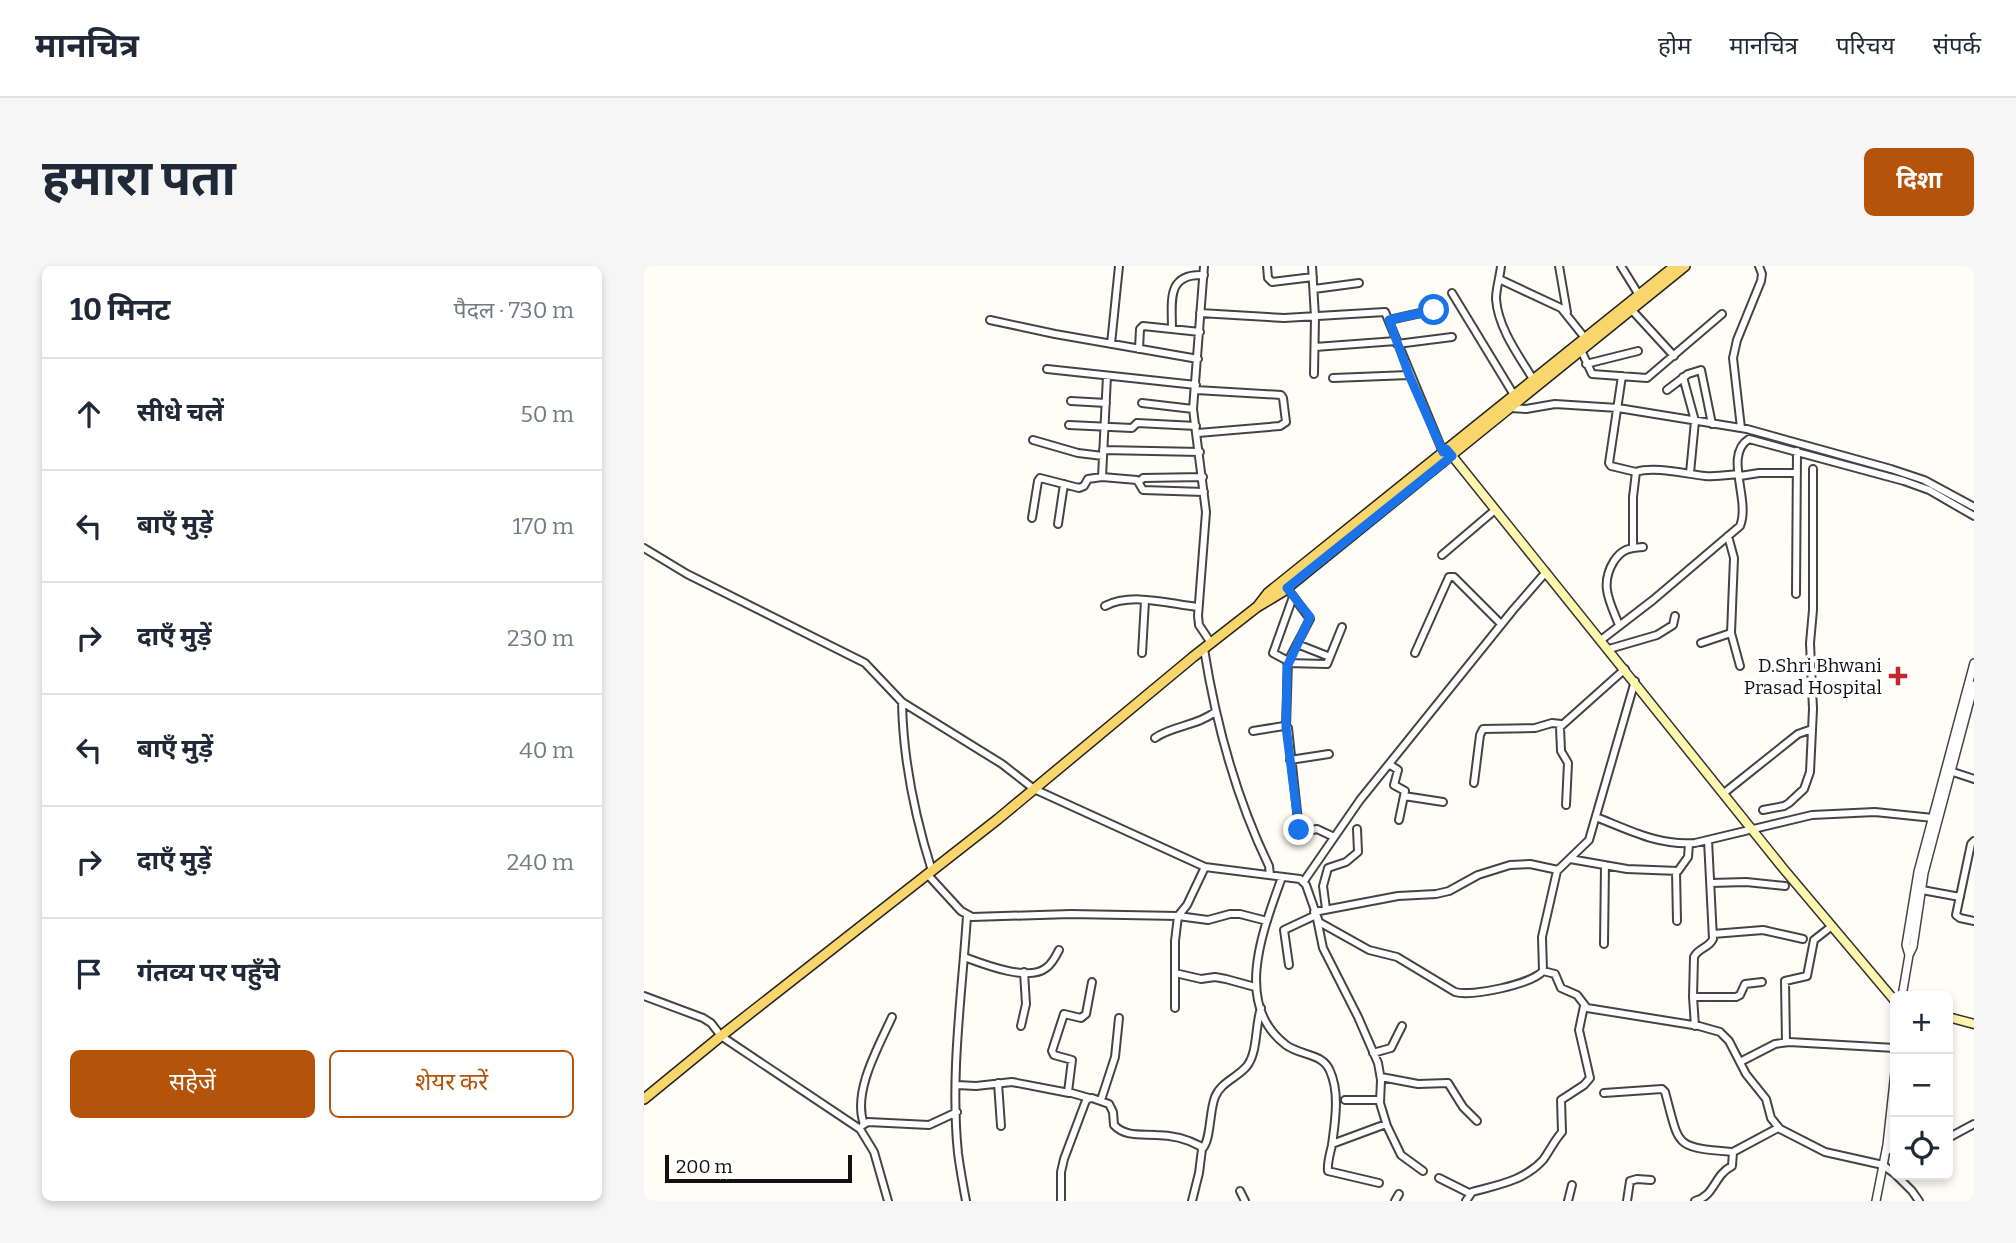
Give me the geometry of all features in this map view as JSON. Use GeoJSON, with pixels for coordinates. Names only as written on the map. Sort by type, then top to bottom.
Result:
{"type":"FeatureCollection","features":[{"type":"Feature","properties":{"kind":"main road"},"geometry":{"type":"LineString","coordinates":[[1257,607],[1268,593],[1581,350],[1639,295],[1675,266]]}},
{"type":"Feature","properties":{"kind":"main road"},"geometry":{"type":"LineString","coordinates":[[1506,406],[1514,395],[1585,338],[1685,266]]}},
{"type":"Feature","properties":{"kind":"main road"},"geometry":{"type":"LineString","coordinates":[[1447,452],[1890,997]]}},
{"type":"Feature","properties":{"kind":"main road"},"geometry":{"type":"LineString","coordinates":[[644,1099],[930,873],[1207,646],[1257,607],[1290,592],[1447,452]]}},
{"type":"Feature","properties":{"kind":"main road"},"geometry":{"type":"LineString","coordinates":[[1953,1018],[1974,1024]]}},
{"type":"Feature","properties":{"kind":"street"},"geometry":{"type":"LineString","coordinates":[[1111,344],[1119,266]]}},
{"type":"Feature","properties":{"kind":"street"},"geometry":{"type":"LineString","coordinates":[[1204,266],[1194,409],[1206,527],[1200,573],[1199,625],[1207,646],[1215,712],[1239,793],[1269,866],[1270,875]]}},
{"type":"Feature","properties":{"kind":"street"},"geometry":{"type":"LineString","coordinates":[[1267,266],[1268,278],[1272,282],[1313,277]]}},
{"type":"Feature","properties":{"kind":"street"},"geometry":{"type":"LineString","coordinates":[[1312,266],[1314,374]]}},
{"type":"Feature","properties":{"kind":"street"},"geometry":{"type":"LineString","coordinates":[[1501,266],[1496,303],[1515,350],[1533,379]]}},
{"type":"Feature","properties":{"kind":"street"},"geometry":{"type":"LineString","coordinates":[[1559,266],[1567,314]]}},
{"type":"Feature","properties":{"kind":"street"},"geometry":{"type":"LineString","coordinates":[[1621,266],[1639,295]]}},
{"type":"Feature","properties":{"kind":"street"},"geometry":{"type":"LineString","coordinates":[[1601,640],[1740,526],[1743,518],[1737,456],[1745,433],[1733,358],[1737,340],[1761,281],[1759,266]]}},
{"type":"Feature","properties":{"kind":"street"},"geometry":{"type":"LineString","coordinates":[[1172,329],[1172,296],[1176,284],[1187,275],[1204,275]]}},
{"type":"Feature","properties":{"kind":"street"},"geometry":{"type":"LineString","coordinates":[[1499,279],[1553,304],[1567,314],[1585,338]]}},
{"type":"Feature","properties":{"kind":"street"},"geometry":{"type":"LineString","coordinates":[[1314,289],[1359,283]]}},
{"type":"Feature","properties":{"kind":"street"},"geometry":{"type":"LineString","coordinates":[[1452,293],[1514,395]]}},
{"type":"Feature","properties":{"kind":"street"},"geometry":{"type":"LineString","coordinates":[[1629,307],[1674,356]]}},
{"type":"Feature","properties":{"kind":"street"},"geometry":{"type":"LineString","coordinates":[[1389,320],[1434,310]]}},
{"type":"Feature","properties":{"kind":"street"},"geometry":{"type":"LineString","coordinates":[[1200,313],[1250,317],[1315,317],[1382,312],[1389,320],[1409,375],[1447,452]]}},
{"type":"Feature","properties":{"kind":"street"},"geometry":{"type":"LineString","coordinates":[[1581,350],[1591,373],[1647,378],[1722,314]]}},
{"type":"Feature","properties":{"kind":"street"},"geometry":{"type":"LineString","coordinates":[[990,320],[1198,363]]}},
{"type":"Feature","properties":{"kind":"street"},"geometry":{"type":"LineString","coordinates":[[1139,349],[1140,330],[1143,326],[1200,332]]}},
{"type":"Feature","properties":{"kind":"street"},"geometry":{"type":"LineString","coordinates":[[1315,347],[1452,337]]}},
{"type":"Feature","properties":{"kind":"street"},"geometry":{"type":"LineString","coordinates":[[1586,364],[1638,351]]}},
{"type":"Feature","properties":{"kind":"street"},"geometry":{"type":"LineString","coordinates":[[1047,369],[1196,388],[1280,395],[1283,398],[1286,422],[1280,426],[1197,429],[1137,423],[1132,428],[1069,425]]}},
{"type":"Feature","properties":{"kind":"street"},"geometry":{"type":"LineString","coordinates":[[1667,390],[1683,377],[1698,370],[1702,372],[1712,424]]}},
{"type":"Feature","properties":{"kind":"street"},"geometry":{"type":"LineString","coordinates":[[1333,378],[1409,375]]}},
{"type":"Feature","properties":{"kind":"street"},"geometry":{"type":"LineString","coordinates":[[1102,477],[1107,376]]}},
{"type":"Feature","properties":{"kind":"street"},"geometry":{"type":"LineString","coordinates":[[1622,376],[1610,465],[1636,472],[1642,470],[1709,476],[1797,473]]}},
{"type":"Feature","properties":{"kind":"street"},"geometry":{"type":"LineString","coordinates":[[1683,377],[1695,423],[1690,473]]}},
{"type":"Feature","properties":{"kind":"street"},"geometry":{"type":"LineString","coordinates":[[1071,401],[1106,403]]}},
{"type":"Feature","properties":{"kind":"street"},"geometry":{"type":"LineString","coordinates":[[1142,403],[1194,409]]}},
{"type":"Feature","properties":{"kind":"street"},"geometry":{"type":"LineString","coordinates":[[1506,406],[1526,409],[1555,404],[1712,424],[1891,469],[1937,486],[1974,507]]}},
{"type":"Feature","properties":{"kind":"street"},"geometry":{"type":"LineString","coordinates":[[1745,433],[1753,439],[1912,484],[1937,494],[1974,516]]}},
{"type":"Feature","properties":{"kind":"street"},"geometry":{"type":"LineString","coordinates":[[1033,440],[1078,453],[1200,452]]}},
{"type":"Feature","properties":{"kind":"street"},"geometry":{"type":"LineString","coordinates":[[1796,594],[1797,451]]}},
{"type":"Feature","properties":{"kind":"street"},"geometry":{"type":"LineString","coordinates":[[1763,810],[1786,805],[1804,789],[1810,772],[1813,469]]}},
{"type":"Feature","properties":{"kind":"street"},"geometry":{"type":"LineString","coordinates":[[1633,548],[1636,472]]}},
{"type":"Feature","properties":{"kind":"street"},"geometry":{"type":"LineString","coordinates":[[1032,518],[1038,480],[1042,478],[1082,487],[1088,479],[1102,477],[1140,481],[1143,478],[1203,477]]}},
{"type":"Feature","properties":{"kind":"street"},"geometry":{"type":"LineString","coordinates":[[1140,481],[1143,490],[1204,492]]}},
{"type":"Feature","properties":{"kind":"street"},"geometry":{"type":"LineString","coordinates":[[1058,524],[1064,484]]}},
{"type":"Feature","properties":{"kind":"street"},"geometry":{"type":"LineString","coordinates":[[1442,555],[1495,510]]}},
{"type":"Feature","properties":{"kind":"street"},"geometry":{"type":"LineString","coordinates":[[1728,536],[1734,558],[1731,633],[1740,666]]}},
{"type":"Feature","properties":{"kind":"street"},"geometry":{"type":"LineString","coordinates":[[1619,625],[1609,599],[1606,576],[1616,557],[1626,549],[1643,547]]}},
{"type":"Feature","properties":{"kind":"street"},"geometry":{"type":"LineString","coordinates":[[644,548],[687,574],[853,656],[876,672],[891,693],[902,702],[984,752],[1034,789],[1205,866],[1304,881]]}},
{"type":"Feature","properties":{"kind":"street"},"geometry":{"type":"LineString","coordinates":[[1304,881],[1360,800],[1546,572]]}},
{"type":"Feature","properties":{"kind":"street"},"geometry":{"type":"LineString","coordinates":[[1415,653],[1449,577],[1454,577],[1501,624]]}},
{"type":"Feature","properties":{"kind":"street"},"geometry":{"type":"LineString","coordinates":[[1290,592],[1310,617],[1288,662],[1286,727],[1299,830],[1303,832],[1317,829],[1334,837]]}},
{"type":"Feature","properties":{"kind":"street"},"geometry":{"type":"LineString","coordinates":[[1290,592],[1273,653],[1288,662],[1327,664],[1342,627]]}},
{"type":"Feature","properties":{"kind":"street"},"geometry":{"type":"LineString","coordinates":[[1105,606],[1121,599],[1198,607]]}},
{"type":"Feature","properties":{"kind":"street"},"geometry":{"type":"LineString","coordinates":[[1142,653],[1145,601]]}},
{"type":"Feature","properties":{"kind":"street"},"geometry":{"type":"LineString","coordinates":[[1609,649],[1663,632],[1673,625],[1675,616]]}},
{"type":"Feature","properties":{"kind":"street"},"geometry":{"type":"LineString","coordinates":[[1701,643],[1731,633]]}},
{"type":"Feature","properties":{"kind":"street"},"geometry":{"type":"LineString","coordinates":[[1297,644],[1330,657]]}},
{"type":"Feature","properties":{"kind":"street"},"geometry":{"type":"LineString","coordinates":[[1909,956],[1906,946],[1918,872],[1974,663]]}},
{"type":"Feature","properties":{"kind":"street"},"geometry":{"type":"LineString","coordinates":[[1474,783],[1483,729],[1535,728],[1552,723],[1562,724],[1625,669]]}},
{"type":"Feature","properties":{"kind":"street"},"geometry":{"type":"LineString","coordinates":[[1543,971],[1542,937],[1558,870],[1586,845],[1635,681]]}},
{"type":"Feature","properties":{"kind":"street"},"geometry":{"type":"LineString","coordinates":[[1903,991],[1922,890],[1950,771],[1974,685]]}},
{"type":"Feature","properties":{"kind":"street"},"geometry":{"type":"LineString","coordinates":[[902,702],[904,748],[930,873],[951,902],[967,916],[1084,914],[1178,916],[1208,920],[1240,914],[1268,921]]}},
{"type":"Feature","properties":{"kind":"street"},"geometry":{"type":"LineString","coordinates":[[1155,738],[1215,712]]}},
{"type":"Feature","properties":{"kind":"street"},"geometry":{"type":"LineString","coordinates":[[1562,724],[1561,751],[1567,758],[1566,804]]}},
{"type":"Feature","properties":{"kind":"street"},"geometry":{"type":"LineString","coordinates":[[1253,731],[1286,727]]}},
{"type":"Feature","properties":{"kind":"street"},"geometry":{"type":"LineString","coordinates":[[1724,793],[1798,734],[1812,729]]}},
{"type":"Feature","properties":{"kind":"street"},"geometry":{"type":"LineString","coordinates":[[1290,760],[1329,754]]}},
{"type":"Feature","properties":{"kind":"street"},"geometry":{"type":"LineString","coordinates":[[1389,764],[1398,770],[1393,783],[1404,789],[1405,796],[1399,820]]}},
{"type":"Feature","properties":{"kind":"street"},"geometry":{"type":"LineString","coordinates":[[1950,771],[1974,779]]}},
{"type":"Feature","properties":{"kind":"street"},"geometry":{"type":"LineString","coordinates":[[1405,796],[1443,802]]}},
{"type":"Feature","properties":{"kind":"street"},"geometry":{"type":"LineString","coordinates":[[1596,817],[1650,838],[1668,843],[1689,844],[1812,815],[1875,812],[1933,818]]}},
{"type":"Feature","properties":{"kind":"street"},"geometry":{"type":"LineString","coordinates":[[1326,909],[1323,886],[1328,868],[1346,862],[1358,852],[1357,829]]}},
{"type":"Feature","properties":{"kind":"street"},"geometry":{"type":"LineString","coordinates":[[1695,1026],[1694,957],[1698,950],[1712,942],[1713,934],[1708,840]]}},
{"type":"Feature","properties":{"kind":"street"},"geometry":{"type":"LineString","coordinates":[[1974,841],[1971,844],[1957,917],[1974,922]]}},
{"type":"Feature","properties":{"kind":"street"},"geometry":{"type":"LineString","coordinates":[[1570,859],[1627,869],[1676,872],[1687,858],[1689,844]]}},
{"type":"Feature","properties":{"kind":"street"},"geometry":{"type":"LineString","coordinates":[[1289,965],[1284,930],[1326,909],[1398,896],[1449,891],[1478,875],[1510,865],[1537,865],[1558,870]]}},
{"type":"Feature","properties":{"kind":"street"},"geometry":{"type":"LineString","coordinates":[[1604,944],[1605,865]]}},
{"type":"Feature","properties":{"kind":"street"},"geometry":{"type":"LineString","coordinates":[[1175,1008],[1175,941],[1178,916],[1187,905],[1205,866]]}},
{"type":"Feature","properties":{"kind":"street"},"geometry":{"type":"LineString","coordinates":[[1676,872],[1677,921]]}},
{"type":"Feature","properties":{"kind":"street"},"geometry":{"type":"LineString","coordinates":[[1282,877],[1260,946],[1255,987],[1261,1007],[1276,1036],[1298,1053],[1323,1060],[1331,1072],[1336,1095],[1328,1171],[1379,1183]]}},
{"type":"Feature","properties":{"kind":"street"},"geometry":{"type":"LineString","coordinates":[[1965,880],[1974,883]]}},
{"type":"Feature","properties":{"kind":"street"},"geometry":{"type":"LineString","coordinates":[[1304,881],[1316,915],[1322,948],[1358,1017],[1373,1053],[1381,1077],[1380,1100],[1386,1124],[1401,1155],[1423,1171]]}},
{"type":"Feature","properties":{"kind":"street"},"geometry":{"type":"LineString","coordinates":[[1711,883],[1746,882],[1785,886]]}},
{"type":"Feature","properties":{"kind":"street"},"geometry":{"type":"LineString","coordinates":[[1922,890],[1960,897]]}},
{"type":"Feature","properties":{"kind":"street"},"geometry":{"type":"LineString","coordinates":[[1316,915],[1369,950],[1397,957],[1455,992],[1463,994],[1521,983],[1535,978],[1543,971]]}},
{"type":"Feature","properties":{"kind":"street"},"geometry":{"type":"LineString","coordinates":[[966,1201],[958,1155],[957,1085],[967,916]]}},
{"type":"Feature","properties":{"kind":"street"},"geometry":{"type":"LineString","coordinates":[[1786,1042],[1785,981],[1807,976],[1814,940],[1832,926]]}},
{"type":"Feature","properties":{"kind":"street"},"geometry":{"type":"LineString","coordinates":[[1713,934],[1763,930],[1803,939]]}},
{"type":"Feature","properties":{"kind":"street"},"geometry":{"type":"LineString","coordinates":[[964,957],[1000,969],[1039,972],[1046,969],[1059,950]]}},
{"type":"Feature","properties":{"kind":"street"},"geometry":{"type":"LineString","coordinates":[[1543,971],[1556,975],[1560,988],[1577,995],[1584,1006],[1593,1010],[1695,1026],[1724,1034],[1766,1099],[1771,1118],[1778,1128],[1825,1152],[1883,1165],[1890,1170]]}},
{"type":"Feature","properties":{"kind":"street"},"geometry":{"type":"LineString","coordinates":[[1021,1026],[1026,1004],[1024,972]]}},
{"type":"Feature","properties":{"kind":"street"},"geometry":{"type":"LineString","coordinates":[[1175,973],[1201,979],[1226,979],[1255,987]]}},
{"type":"Feature","properties":{"kind":"street"},"geometry":{"type":"LineString","coordinates":[[1069,1094],[1072,1060],[1054,1055],[1052,1049],[1064,1014],[1081,1018],[1086,1014],[1092,982]]}},
{"type":"Feature","properties":{"kind":"street"},"geometry":{"type":"LineString","coordinates":[[1693,997],[1736,997],[1745,985],[1762,982]]}},
{"type":"Feature","properties":{"kind":"street"},"geometry":{"type":"LineString","coordinates":[[644,996],[703,1018],[711,1023],[721,1036],[862,1127],[929,1125],[957,1112]]}},
{"type":"Feature","properties":{"kind":"street"},"geometry":{"type":"LineString","coordinates":[[1439,1178],[1469,1193],[1518,1179],[1543,1159],[1562,1132],[1560,1100],[1584,1085],[1590,1077],[1579,1030],[1584,1006]]}},
{"type":"Feature","properties":{"kind":"street"},"geometry":{"type":"LineString","coordinates":[[1192,1201],[1202,1149],[1207,1144],[1209,1114],[1218,1091],[1247,1066],[1252,1057],[1261,1007]]}},
{"type":"Feature","properties":{"kind":"street"},"geometry":{"type":"LineString","coordinates":[[888,1201],[874,1152],[862,1127],[862,1114],[865,1081],[892,1017]]}},
{"type":"Feature","properties":{"kind":"street"},"geometry":{"type":"LineString","coordinates":[[1101,1100],[1115,1057],[1119,1018]]}},
{"type":"Feature","properties":{"kind":"street"},"geometry":{"type":"LineString","coordinates":[[1373,1053],[1391,1048],[1402,1026]]}},
{"type":"Feature","properties":{"kind":"street"},"geometry":{"type":"LineString","coordinates":[[1740,1062],[1775,1044],[1786,1042],[1890,1048]]}},
{"type":"Feature","properties":{"kind":"street"},"geometry":{"type":"LineString","coordinates":[[1381,1077],[1418,1084],[1448,1083],[1463,1107],[1477,1121]]}},
{"type":"Feature","properties":{"kind":"street"},"geometry":{"type":"LineString","coordinates":[[998,1083],[1001,1126]]}},
{"type":"Feature","properties":{"kind":"street"},"geometry":{"type":"LineString","coordinates":[[957,1085],[1019,1083],[1101,1100],[1112,1107],[1114,1125],[1120,1130],[1134,1134],[1176,1137],[1202,1149]]}},
{"type":"Feature","properties":{"kind":"street"},"geometry":{"type":"LineString","coordinates":[[1604,1093],[1662,1088],[1677,1134],[1685,1145],[1697,1149],[1733,1152],[1778,1128]]}},
{"type":"Feature","properties":{"kind":"street"},"geometry":{"type":"LineString","coordinates":[[1061,1201],[1064,1159],[1089,1098]]}},
{"type":"Feature","properties":{"kind":"street"},"geometry":{"type":"LineString","coordinates":[[1345,1100],[1380,1100]]}},
{"type":"Feature","properties":{"kind":"street"},"geometry":{"type":"LineString","coordinates":[[1876,1201],[1890,1115]]}},
{"type":"Feature","properties":{"kind":"street"},"geometry":{"type":"LineString","coordinates":[[1332,1144],[1386,1124]]}},
{"type":"Feature","properties":{"kind":"street"},"geometry":{"type":"LineString","coordinates":[[1953,1135],[1974,1124]]}},
{"type":"Feature","properties":{"kind":"street"},"geometry":{"type":"LineString","coordinates":[[1695,1201],[1708,1195],[1713,1184],[1732,1166],[1733,1152]]}},
{"type":"Feature","properties":{"kind":"street"},"geometry":{"type":"LineString","coordinates":[[1627,1201],[1630,1181],[1651,1180]]}},
{"type":"Feature","properties":{"kind":"street"},"geometry":{"type":"LineString","coordinates":[[1901,1180],[1919,1201]]}},
{"type":"Feature","properties":{"kind":"street"},"geometry":{"type":"LineString","coordinates":[[1568,1201],[1572,1185]]}},
{"type":"Feature","properties":{"kind":"street"},"geometry":{"type":"LineString","coordinates":[[1240,1191],[1245,1201]]}},
{"type":"Feature","properties":{"kind":"street"},"geometry":{"type":"LineString","coordinates":[[1466,1201],[1469,1193]]}},
{"type":"Feature","properties":{"kind":"street"},"geometry":{"type":"LineString","coordinates":[[1395,1201],[1399,1194]]}},
{"type":"Feature","properties":{"kind":"place","name":"D.Shri Bhwani Prasad Hospital"},"geometry":{"type":"Point","coordinates":[1898,676]}},
{"type":"Feature","properties":{"kind":"route"},"geometry":{"type":"LineString","coordinates":[[1299,830],[1286,727],[1287,667],[1310,617],[1287,588],[1452,456],[1446,449],[1443,452],[1433,432],[1389,320],[1434,310]]}}]}
